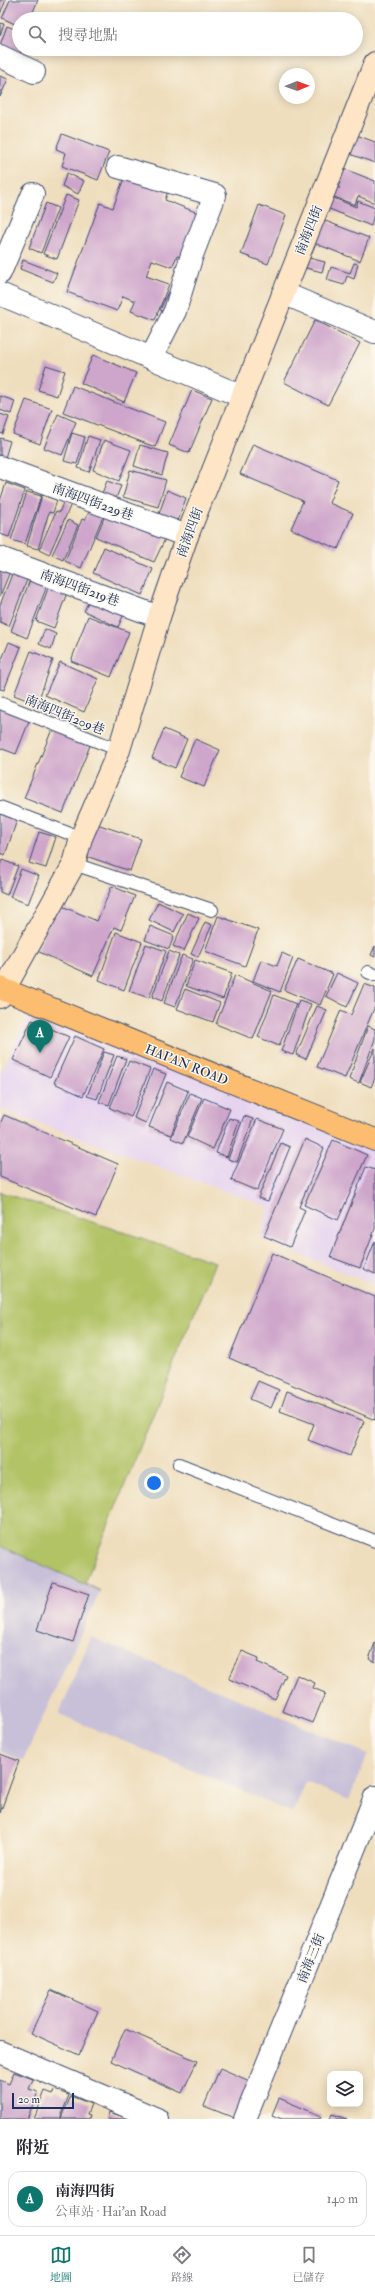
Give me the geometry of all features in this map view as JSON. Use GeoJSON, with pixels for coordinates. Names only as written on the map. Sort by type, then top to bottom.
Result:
{"type":"FeatureCollection","features":[{"type":"Feature","properties":{"kind":"main road","name":"HAI'AN ROAD"},"geometry":{"type":"LineString","coordinates":[[1,991],[375,1140]]}},
{"type":"Feature","properties":{"kind":"street"},"geometry":{"type":"LineString","coordinates":[[0,56],[34,72]]}},
{"type":"Feature","properties":{"kind":"street","name":"南海四街"},"geometry":{"type":"LineString","coordinates":[[1,991],[74,864],[81,838],[119,750],[159,617],[187,536],[241,396],[283,293],[369,94],[375,63]]}},
{"type":"Feature","properties":{"kind":"street"},"geometry":{"type":"LineString","coordinates":[[118,167],[216,195],[192,255],[175,311],[151,358]]}},
{"type":"Feature","properties":{"kind":"street"},"geometry":{"type":"LineString","coordinates":[[0,273],[33,194]]}},
{"type":"Feature","properties":{"kind":"street"},"geometry":{"type":"LineString","coordinates":[[283,293],[375,332]]}},
{"type":"Feature","properties":{"kind":"street"},"geometry":{"type":"LineString","coordinates":[[0,294],[241,396]]}},
{"type":"Feature","properties":{"kind":"street","name":"南海四街229巷"},"geometry":{"type":"LineString","coordinates":[[0,467],[187,536]]}},
{"type":"Feature","properties":{"kind":"street","name":"南海四街219巷"},"geometry":{"type":"LineString","coordinates":[[0,558],[159,617]]}},
{"type":"Feature","properties":{"kind":"street","name":"南海三街"},"geometry":{"type":"LineString","coordinates":[[245,2119],[375,1797]]}},
{"type":"Feature","properties":{"kind":"street"},"geometry":{"type":"LineString","coordinates":[[0,2052],[157,2119]]}},
{"type":"Feature","properties":{"kind":"lane","name":"南海四街209巷"},"geometry":{"type":"LineString","coordinates":[[0,703],[119,750]]}},
{"type":"Feature","properties":{"kind":"lane"},"geometry":{"type":"LineString","coordinates":[[0,807],[81,838]]}},
{"type":"Feature","properties":{"kind":"lane"},"geometry":{"type":"LineString","coordinates":[[74,864],[212,910]]}},
{"type":"Feature","properties":{"kind":"lane"},"geometry":{"type":"LineString","coordinates":[[179,1464],[375,1541]]}},
{"type":"Feature","properties":{"kind":"shaded area"},"geometry":{"type":"Polygon","coordinates":[[[33,1004],[375,1142],[375,1285],[260,1238],[269,1207],[0,1109],[0,1075],[33,1004]]]}},
{"type":"Feature","properties":{"kind":"shaded area"},"geometry":{"type":"Polygon","coordinates":[[[0,1546],[100,1591],[23,1761],[0,1751],[0,1546]]]}},
{"type":"Feature","properties":{"kind":"shaded area"},"geometry":{"type":"Polygon","coordinates":[[[91,1637],[368,1754],[349,1800],[306,1782],[293,1813],[59,1714],[91,1637]]]}},
{"type":"Feature","properties":{"kind":"green space"},"geometry":{"type":"Polygon","coordinates":[[[0,1192],[215,1262],[85,1583],[100,1591],[0,1546],[0,1192]]]}},
{"type":"Feature","properties":{"kind":"building"},"geometry":{"type":"Polygon","coordinates":[[[0,0],[6,0],[0,14],[0,0]]]}},
{"type":"Feature","properties":{"kind":"building"},"geometry":{"type":"Polygon","coordinates":[[[10,0],[38,0],[33,12],[12,12],[12,23],[2,18],[10,0]]]}},
{"type":"Feature","properties":{"kind":"building"},"geometry":{"type":"Polygon","coordinates":[[[0,23],[4,24],[0,35],[0,23]]]}},
{"type":"Feature","properties":{"kind":"building"},"geometry":{"type":"Polygon","coordinates":[[[7,26],[12,28],[12,50],[0,45],[7,26]]]}},
{"type":"Feature","properties":{"kind":"building"},"geometry":{"type":"Polygon","coordinates":[[[0,76],[8,79],[0,97],[0,76]]]}},
{"type":"Feature","properties":{"kind":"building"},"geometry":{"type":"Polygon","coordinates":[[[351,133],[375,142],[375,163],[344,152],[351,133]]]}},
{"type":"Feature","properties":{"kind":"building"},"geometry":{"type":"Polygon","coordinates":[[[62,134],[109,152],[98,180],[62,166],[66,153],[56,149],[62,134]]]}},
{"type":"Feature","properties":{"kind":"building"},"geometry":{"type":"Polygon","coordinates":[[[342,168],[375,181],[375,203],[358,196],[355,205],[332,196],[336,187],[340,188],[335,186],[342,168]]]}},
{"type":"Feature","properties":{"kind":"building"},"geometry":{"type":"Polygon","coordinates":[[[67,173],[84,181],[78,194],[62,186],[67,173]]]}},
{"type":"Feature","properties":{"kind":"building"},"geometry":{"type":"Polygon","coordinates":[[[125,175],[168,191],[165,200],[198,213],[188,260],[177,256],[172,267],[152,260],[146,276],[169,284],[155,320],[131,311],[135,301],[123,296],[117,311],[67,292],[100,203],[113,208],[125,175]]]}},
{"type":"Feature","properties":{"kind":"building"},"geometry":{"type":"Polygon","coordinates":[[[66,195],[79,200],[57,259],[43,254],[66,195]]]}},
{"type":"Feature","properties":{"kind":"building"},"geometry":{"type":"Polygon","coordinates":[[[331,197],[356,207],[358,201],[375,208],[371,226],[327,208],[331,197]]]}},
{"type":"Feature","properties":{"kind":"building"},"geometry":{"type":"Polygon","coordinates":[[[46,203],[58,208],[41,253],[29,248],[46,203]]]}},
{"type":"Feature","properties":{"kind":"building"},"geometry":{"type":"Polygon","coordinates":[[[259,205],[286,215],[268,264],[241,254],[259,205]]]}},
{"type":"Feature","properties":{"kind":"building"},"geometry":{"type":"Polygon","coordinates":[[[323,220],[369,238],[360,261],[314,243],[323,220]]]}},
{"type":"Feature","properties":{"kind":"building"},"geometry":{"type":"Polygon","coordinates":[[[309,258],[325,262],[322,272],[306,268],[309,258]]]}},
{"type":"Feature","properties":{"kind":"building"},"geometry":{"type":"Polygon","coordinates":[[[23,260],[57,273],[53,282],[20,269],[23,260]]]}},
{"type":"Feature","properties":{"kind":"building"},"geometry":{"type":"Polygon","coordinates":[[[354,263],[358,264],[354,279],[347,276],[344,285],[327,280],[331,267],[350,273],[354,263]]]}},
{"type":"Feature","properties":{"kind":"building"},"geometry":{"type":"Polygon","coordinates":[[[168,292],[178,297],[170,314],[160,310],[168,292]]]}},
{"type":"Feature","properties":{"kind":"building"},"geometry":{"type":"Polygon","coordinates":[[[315,320],[360,343],[328,405],[284,382],[315,320]]]}},
{"type":"Feature","properties":{"kind":"building"},"geometry":{"type":"Polygon","coordinates":[[[93,355],[136,373],[124,402],[81,383],[93,355]]]}},
{"type":"Feature","properties":{"kind":"building"},"geometry":{"type":"Polygon","coordinates":[[[46,365],[65,371],[57,396],[38,390],[46,365]]]}},
{"type":"Feature","properties":{"kind":"building"},"geometry":{"type":"Polygon","coordinates":[[[73,386],[165,422],[155,447],[63,412],[73,386]]]}},
{"type":"Feature","properties":{"kind":"building"},"geometry":{"type":"Polygon","coordinates":[[[192,390],[212,398],[189,453],[169,445],[192,390]]]}},
{"type":"Feature","properties":{"kind":"building"},"geometry":{"type":"Polygon","coordinates":[[[0,396],[15,401],[11,414],[0,410],[0,396]]]}},
{"type":"Feature","properties":{"kind":"building"},"geometry":{"type":"Polygon","coordinates":[[[26,400],[52,409],[40,444],[13,434],[26,400]]]}},
{"type":"Feature","properties":{"kind":"building"},"geometry":{"type":"Polygon","coordinates":[[[0,414],[9,417],[3,434],[0,433],[0,414]]]}},
{"type":"Feature","properties":{"kind":"building"},"geometry":{"type":"Polygon","coordinates":[[[58,414],[76,422],[62,455],[44,448],[58,414]]]}},
{"type":"Feature","properties":{"kind":"building"},"geometry":{"type":"Polygon","coordinates":[[[72,433],[85,437],[77,464],[64,461],[72,433]]]}},
{"type":"Feature","properties":{"kind":"building"},"geometry":{"type":"Polygon","coordinates":[[[88,436],[100,440],[89,472],[78,468],[88,436]]]}},
{"type":"Feature","properties":{"kind":"building"},"geometry":{"type":"Polygon","coordinates":[[[0,438],[10,441],[5,458],[0,456],[0,438]]]}},
{"type":"Feature","properties":{"kind":"building"},"geometry":{"type":"Polygon","coordinates":[[[104,440],[131,450],[119,481],[93,470],[104,440]]]}},
{"type":"Feature","properties":{"kind":"building"},"geometry":{"type":"Polygon","coordinates":[[[253,444],[338,480],[329,503],[353,513],[338,549],[291,529],[303,501],[240,474],[253,444]]]}},
{"type":"Feature","properties":{"kind":"building"},"geometry":{"type":"Polygon","coordinates":[[[140,445],[168,453],[162,475],[134,466],[140,445]]]}},
{"type":"Feature","properties":{"kind":"building"},"geometry":{"type":"Polygon","coordinates":[[[130,470],[166,480],[158,507],[123,497],[130,470]]]}},
{"type":"Feature","properties":{"kind":"building"},"geometry":{"type":"Polygon","coordinates":[[[107,481],[121,486],[114,503],[100,498],[107,481]]]}},
{"type":"Feature","properties":{"kind":"building"},"geometry":{"type":"Polygon","coordinates":[[[6,483],[25,490],[9,537],[0,534],[0,501],[6,483]]]}},
{"type":"Feature","properties":{"kind":"building"},"geometry":{"type":"Polygon","coordinates":[[[167,490],[186,498],[178,521],[159,514],[167,490]]]}},
{"type":"Feature","properties":{"kind":"building"},"geometry":{"type":"Polygon","coordinates":[[[27,492],[41,496],[25,544],[11,540],[27,492]]]}},
{"type":"Feature","properties":{"kind":"building"},"geometry":{"type":"Polygon","coordinates":[[[42,495],[57,500],[53,513],[49,512],[38,549],[27,546],[42,495]]]}},
{"type":"Feature","properties":{"kind":"building"},"geometry":{"type":"Polygon","coordinates":[[[64,501],[71,504],[49,555],[39,550],[56,511],[59,513],[64,501]]]}},
{"type":"Feature","properties":{"kind":"building"},"geometry":{"type":"Polygon","coordinates":[[[91,508],[104,514],[81,568],[65,561],[82,519],[85,520],[91,508]]]}},
{"type":"Feature","properties":{"kind":"building"},"geometry":{"type":"Polygon","coordinates":[[[107,511],[166,537],[154,562],[96,537],[107,511]]]}},
{"type":"Feature","properties":{"kind":"building"},"geometry":{"type":"Polygon","coordinates":[[[68,520],[78,525],[63,560],[52,555],[68,520]]]}},
{"type":"Feature","properties":{"kind":"building"},"geometry":{"type":"Polygon","coordinates":[[[104,547],[153,569],[142,595],[93,573],[104,547]]]}},
{"type":"Feature","properties":{"kind":"building"},"geometry":{"type":"Polygon","coordinates":[[[0,564],[11,569],[0,596],[0,564]]]}},
{"type":"Feature","properties":{"kind":"building"},"geometry":{"type":"Polygon","coordinates":[[[14,569],[29,575],[9,626],[0,622],[0,605],[14,569]]]}},
{"type":"Feature","properties":{"kind":"building"},"geometry":{"type":"Polygon","coordinates":[[[31,577],[48,583],[27,638],[11,631],[31,577]]]}},
{"type":"Feature","properties":{"kind":"building"},"geometry":{"type":"Polygon","coordinates":[[[50,583],[68,590],[54,628],[36,621],[50,583]]]}},
{"type":"Feature","properties":{"kind":"building"},"geometry":{"type":"Polygon","coordinates":[[[91,596],[125,612],[118,627],[84,611],[91,596]]]}},
{"type":"Feature","properties":{"kind":"building"},"geometry":{"type":"Polygon","coordinates":[[[88,616],[129,632],[111,677],[71,661],[88,616]]]}},
{"type":"Feature","properties":{"kind":"building"},"geometry":{"type":"Polygon","coordinates":[[[45,629],[56,634],[51,649],[39,644],[45,629]]]}},
{"type":"Feature","properties":{"kind":"building"},"geometry":{"type":"Polygon","coordinates":[[[9,642],[21,647],[4,690],[0,689],[0,664],[9,642]]]}},
{"type":"Feature","properties":{"kind":"building"},"geometry":{"type":"Polygon","coordinates":[[[31,651],[53,660],[37,704],[14,695],[31,651]]]}},
{"type":"Feature","properties":{"kind":"building"},"geometry":{"type":"Polygon","coordinates":[[[60,662],[98,679],[84,712],[45,695],[60,662]]]}},
{"type":"Feature","properties":{"kind":"building"},"geometry":{"type":"Polygon","coordinates":[[[0,707],[30,719],[16,754],[0,748],[0,707]]]}},
{"type":"Feature","properties":{"kind":"building"},"geometry":{"type":"Polygon","coordinates":[[[53,727],[91,743],[63,813],[24,798],[53,727]]]}},
{"type":"Feature","properties":{"kind":"building"},"geometry":{"type":"Polygon","coordinates":[[[164,729],[187,739],[175,768],[152,758],[164,729]]]}},
{"type":"Feature","properties":{"kind":"building"},"geometry":{"type":"Polygon","coordinates":[[[195,739],[220,750],[204,787],[179,777],[195,739]]]}},
{"type":"Feature","properties":{"kind":"building"},"geometry":{"type":"Polygon","coordinates":[[[0,814],[17,820],[5,855],[0,853],[0,814]]]}},
{"type":"Feature","properties":{"kind":"building"},"geometry":{"type":"Polygon","coordinates":[[[94,823],[141,839],[130,871],[83,855],[94,823]]]}},
{"type":"Feature","properties":{"kind":"building"},"geometry":{"type":"Polygon","coordinates":[[[39,832],[56,837],[46,868],[29,863],[39,832]]]}},
{"type":"Feature","properties":{"kind":"building"},"geometry":{"type":"Polygon","coordinates":[[[2,860],[18,866],[7,895],[0,892],[0,866],[2,860]]]}},
{"type":"Feature","properties":{"kind":"building"},"geometry":{"type":"Polygon","coordinates":[[[21,869],[39,876],[28,904],[10,897],[21,869]]]}},
{"type":"Feature","properties":{"kind":"building"},"geometry":{"type":"Polygon","coordinates":[[[112,886],[135,896],[121,930],[114,927],[93,976],[37,951],[57,904],[97,921],[112,886]]]}},
{"type":"Feature","properties":{"kind":"building"},"geometry":{"type":"Polygon","coordinates":[[[158,902],[183,914],[174,932],[149,920],[158,902]]]}},
{"type":"Feature","properties":{"kind":"building"},"geometry":{"type":"Polygon","coordinates":[[[188,913],[199,918],[184,951],[173,946],[188,913]]]}},
{"type":"Feature","properties":{"kind":"building"},"geometry":{"type":"Polygon","coordinates":[[[218,916],[258,930],[245,966],[205,951],[218,916]]]}},
{"type":"Feature","properties":{"kind":"building"},"geometry":{"type":"Polygon","coordinates":[[[205,922],[212,925],[198,957],[191,954],[205,922]]]}},
{"type":"Feature","properties":{"kind":"building"},"geometry":{"type":"Polygon","coordinates":[[[150,926],[174,936],[169,949],[145,940],[150,926]]]}},
{"type":"Feature","properties":{"kind":"building"},"geometry":{"type":"Polygon","coordinates":[[[116,932],[142,942],[124,990],[99,980],[116,932]]]}},
{"type":"Feature","properties":{"kind":"building"},"geometry":{"type":"Polygon","coordinates":[[[146,944],[166,951],[149,998],[129,991],[146,944]]]}},
{"type":"Feature","properties":{"kind":"building"},"geometry":{"type":"Polygon","coordinates":[[[375,946],[375,957],[371,955],[375,946]]]}},
{"type":"Feature","properties":{"kind":"building"},"geometry":{"type":"Polygon","coordinates":[[[169,951],[179,955],[162,1001],[152,997],[169,951]]]}},
{"type":"Feature","properties":{"kind":"building"},"geometry":{"type":"Polygon","coordinates":[[[282,953],[293,958],[280,992],[253,981],[261,960],[277,966],[282,953]]]}},
{"type":"Feature","properties":{"kind":"building"},"geometry":{"type":"Polygon","coordinates":[[[182,955],[193,959],[175,1007],[164,1003],[182,955]]]}},
{"type":"Feature","properties":{"kind":"building"},"geometry":{"type":"Polygon","coordinates":[[[298,959],[333,974],[320,1005],[284,990],[298,959]]]}},
{"type":"Feature","properties":{"kind":"building"},"geometry":{"type":"Polygon","coordinates":[[[195,960],[232,973],[223,999],[186,986],[195,960]]]}},
{"type":"Feature","properties":{"kind":"building"},"geometry":{"type":"Polygon","coordinates":[[[337,973],[358,983],[347,1007],[326,996],[337,973]]]}},
{"type":"Feature","properties":{"kind":"building"},"geometry":{"type":"Polygon","coordinates":[[[235,975],[272,991],[253,1039],[216,1024],[235,975]]]}},
{"type":"Feature","properties":{"kind":"building"},"geometry":{"type":"Polygon","coordinates":[[[364,984],[375,988],[375,1006],[345,1078],[317,1067],[341,1010],[351,1015],[364,984]]]}},
{"type":"Feature","properties":{"kind":"building"},"geometry":{"type":"Polygon","coordinates":[[[185,989],[220,1003],[213,1022],[177,1009],[185,989]]]}},
{"type":"Feature","properties":{"kind":"building"},"geometry":{"type":"Polygon","coordinates":[[[274,995],[296,1004],[279,1046],[258,1037],[274,995]]]}},
{"type":"Feature","properties":{"kind":"building"},"geometry":{"type":"Polygon","coordinates":[[[299,1000],[311,1004],[293,1055],[281,1051],[299,1000]]]}},
{"type":"Feature","properties":{"kind":"building"},"geometry":{"type":"Polygon","coordinates":[[[317,1006],[327,1010],[306,1059],[296,1055],[317,1006]]]}},
{"type":"Feature","properties":{"kind":"building"},"geometry":{"type":"Polygon","coordinates":[[[32,1020],[69,1037],[50,1077],[13,1060],[32,1020]]]}},
{"type":"Feature","properties":{"kind":"building"},"geometry":{"type":"Polygon","coordinates":[[[368,1026],[375,1029],[375,1039],[359,1083],[349,1079],[368,1026]]]}},
{"type":"Feature","properties":{"kind":"building"},"geometry":{"type":"Polygon","coordinates":[[[75,1036],[104,1049],[83,1096],[54,1083],[75,1036]]]}},
{"type":"Feature","properties":{"kind":"building"},"geometry":{"type":"Polygon","coordinates":[[[375,1048],[375,1078],[371,1087],[360,1082],[375,1048]]]}},
{"type":"Feature","properties":{"kind":"building"},"geometry":{"type":"Polygon","coordinates":[[[104,1052],[114,1055],[97,1099],[87,1096],[104,1052]]]}},
{"type":"Feature","properties":{"kind":"building"},"geometry":{"type":"Polygon","coordinates":[[[117,1056],[126,1059],[109,1105],[99,1102],[117,1056]]]}},
{"type":"Feature","properties":{"kind":"building"},"geometry":{"type":"Polygon","coordinates":[[[129,1061],[150,1069],[131,1117],[110,1108],[129,1061]]]}},
{"type":"Feature","properties":{"kind":"building"},"geometry":{"type":"Polygon","coordinates":[[[153,1069],[166,1074],[146,1123],[134,1118],[153,1069]]]}},
{"type":"Feature","properties":{"kind":"building"},"geometry":{"type":"Polygon","coordinates":[[[167,1082],[188,1091],[171,1135],[149,1127],[167,1082]]]}},
{"type":"Feature","properties":{"kind":"building"},"geometry":{"type":"Polygon","coordinates":[[[190,1093],[202,1098],[183,1143],[171,1138],[190,1093]]]}},
{"type":"Feature","properties":{"kind":"building"},"geometry":{"type":"Polygon","coordinates":[[[204,1098],[230,1109],[213,1149],[187,1137],[204,1098]]]}},
{"type":"Feature","properties":{"kind":"building"},"geometry":{"type":"Polygon","coordinates":[[[4,1115],[118,1164],[96,1217],[0,1177],[0,1124],[4,1115]]]}},
{"type":"Feature","properties":{"kind":"building"},"geometry":{"type":"Polygon","coordinates":[[[244,1116],[253,1119],[237,1162],[228,1159],[244,1116]]]}},
{"type":"Feature","properties":{"kind":"building"},"geometry":{"type":"Polygon","coordinates":[[[229,1118],[239,1121],[227,1157],[216,1153],[229,1118]]]}},
{"type":"Feature","properties":{"kind":"building"},"geometry":{"type":"Polygon","coordinates":[[[257,1119],[283,1129],[257,1191],[231,1180],[257,1119]]]}},
{"type":"Feature","properties":{"kind":"building"},"geometry":{"type":"Polygon","coordinates":[[[305,1139],[324,1148],[299,1207],[305,1210],[290,1247],[264,1236],[305,1139]]]}},
{"type":"Feature","properties":{"kind":"building"},"geometry":{"type":"Polygon","coordinates":[[[333,1140],[367,1155],[338,1220],[304,1205],[333,1140]]]}},
{"type":"Feature","properties":{"kind":"building"},"geometry":{"type":"Polygon","coordinates":[[[281,1143],[290,1147],[268,1201],[258,1198],[281,1143]]]}},
{"type":"Feature","properties":{"kind":"building"},"geometry":{"type":"Polygon","coordinates":[[[366,1167],[375,1170],[375,1229],[360,1268],[330,1257],[366,1167]]]}},
{"type":"Feature","properties":{"kind":"building"},"geometry":{"type":"Polygon","coordinates":[[[375,1241],[375,1274],[364,1269],[375,1241]]]}},
{"type":"Feature","properties":{"kind":"building"},"geometry":{"type":"Polygon","coordinates":[[[272,1253],[375,1297],[375,1420],[229,1358],[272,1253]]]}},
{"type":"Feature","properties":{"kind":"building"},"geometry":{"type":"Polygon","coordinates":[[[258,1381],[279,1390],[271,1408],[250,1399],[258,1381]]]}},
{"type":"Feature","properties":{"kind":"building"},"geometry":{"type":"Polygon","coordinates":[[[287,1391],[364,1421],[350,1456],[308,1440],[314,1424],[280,1411],[287,1391]]]}},
{"type":"Feature","properties":{"kind":"building"},"geometry":{"type":"Polygon","coordinates":[[[53,1582],[89,1594],[73,1642],[37,1630],[53,1582]]]}},
{"type":"Feature","properties":{"kind":"building"},"geometry":{"type":"Polygon","coordinates":[[[375,1643],[375,1662],[369,1659],[375,1643]]]}},
{"type":"Feature","properties":{"kind":"building"},"geometry":{"type":"Polygon","coordinates":[[[242,1651],[259,1658],[257,1662],[286,1675],[275,1699],[229,1679],[242,1651]]]}},
{"type":"Feature","properties":{"kind":"building"},"geometry":{"type":"Polygon","coordinates":[[[297,1675],[315,1683],[313,1688],[325,1693],[313,1723],[282,1711],[297,1675]]]}},
{"type":"Feature","properties":{"kind":"building"},"geometry":{"type":"Polygon","coordinates":[[[0,1754],[19,1761],[0,1813],[0,1754]]]}},
{"type":"Feature","properties":{"kind":"building"},"geometry":{"type":"Polygon","coordinates":[[[51,1990],[98,2011],[79,2055],[31,2033],[51,1990]]]}},
{"type":"Feature","properties":{"kind":"building"},"geometry":{"type":"Polygon","coordinates":[[[125,2029],[197,2061],[182,2093],[111,2061],[125,2029]]]}},
{"type":"Feature","properties":{"kind":"building"},"geometry":{"type":"Polygon","coordinates":[[[220,2068],[252,2082],[237,2119],[204,2106],[220,2068]]]}},
{"type":"Feature","properties":{"kind":"building"},"geometry":{"type":"Polygon","coordinates":[[[14,2072],[33,2079],[29,2089],[38,2092],[27,2119],[0,2119],[0,2080],[9,2084],[14,2072]]]}},
{"type":"Feature","properties":{"kind":"building"},"geometry":{"type":"Polygon","coordinates":[[[54,2090],[69,2095],[60,2119],[34,2119],[45,2091],[53,2094],[54,2090]]]}},
{"type":"Feature","properties":{"kind":"building"},"geometry":{"type":"Polygon","coordinates":[[[71,2096],[91,2104],[87,2114],[90,2115],[89,2119],[61,2119],[71,2096]]]}},
{"type":"Feature","properties":{"kind":"building"},"geometry":{"type":"Polygon","coordinates":[[[279,2098],[321,2116],[320,2119],[282,2119],[272,2115],[279,2098]]]}},
{"type":"Feature","properties":{"kind":"building"},"geometry":{"type":"Polygon","coordinates":[[[109,2112],[130,2119],[107,2119],[109,2112]]]}},
{"type":"Feature","properties":{"kind":"building"},"geometry":{"type":"Polygon","coordinates":[[[332,2114],[347,2119],[330,2119],[332,2114]]]}},
{"type":"Feature","properties":{"kind":"place","name":"南海四街"},"geometry":{"type":"Point","coordinates":[40,1053]}}]}
